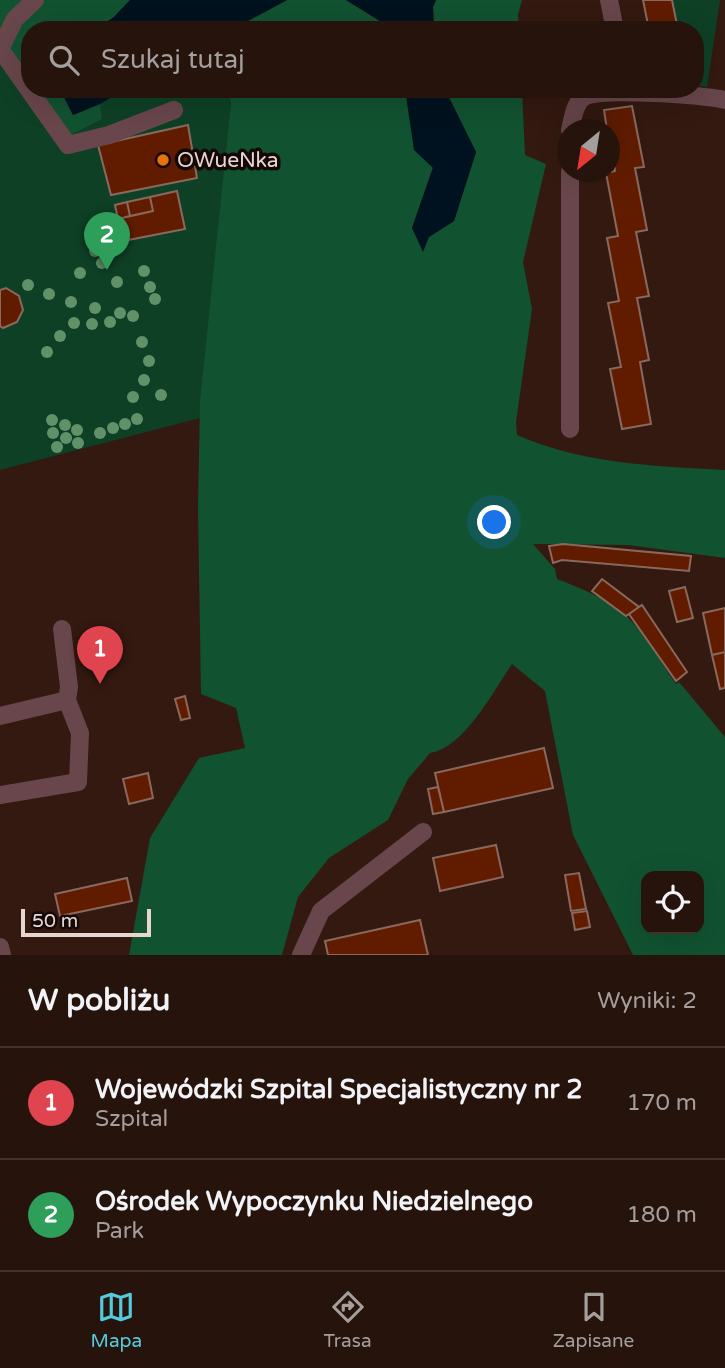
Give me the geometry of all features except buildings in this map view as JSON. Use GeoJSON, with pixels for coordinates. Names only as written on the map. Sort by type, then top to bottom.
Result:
{"type":"FeatureCollection","features":[{"type":"Feature","properties":{"kind":"lane"},"geometry":{"type":"LineString","coordinates":[[21,79],[0,49],[15,19],[35,0]]}},
{"type":"Feature","properties":{"kind":"lane"},"geometry":{"type":"LineString","coordinates":[[610,0],[614,21]]}},
{"type":"Feature","properties":{"kind":"lane"},"geometry":{"type":"LineString","coordinates":[[35,98],[68,145],[109,135],[174,110]]}},
{"type":"Feature","properties":{"kind":"lane"},"geometry":{"type":"LineString","coordinates":[[573,119],[578,102],[583,98]]}},
{"type":"Feature","properties":{"kind":"lane"},"geometry":{"type":"LineString","coordinates":[[703,98],[725,100]]}},
{"type":"Feature","properties":{"kind":"lane"},"geometry":{"type":"LineString","coordinates":[[570,182],[570,429]]}},
{"type":"Feature","properties":{"kind":"lane"},"geometry":{"type":"LineString","coordinates":[[0,795],[78,782],[80,733],[67,700],[69,687],[62,629]]}},
{"type":"Feature","properties":{"kind":"lane"},"geometry":{"type":"LineString","coordinates":[[0,716],[67,700]]}},
{"type":"Feature","properties":{"kind":"lane"},"geometry":{"type":"LineString","coordinates":[[301,955],[321,911],[423,832]]}},
{"type":"Feature","properties":{"kind":"lane"},"geometry":{"type":"LineString","coordinates":[[0,947],[2,955]]}},
{"type":"Feature","properties":{"kind":"green space"},"geometry":{"type":"Polygon","coordinates":[[[0,0],[130,0],[108,21],[21,21],[21,78],[0,49],[0,0]]]}},
{"type":"Feature","properties":{"kind":"green space"},"geometry":{"type":"Polygon","coordinates":[[[287,0],[346,0],[380,21],[248,21],[287,0]]]}},
{"type":"Feature","properties":{"kind":"green space"},"geometry":{"type":"Polygon","coordinates":[[[436,0],[522,0],[518,21],[434,21],[433,7],[436,0]]]}},
{"type":"Feature","properties":{"kind":"green space"},"geometry":{"type":"Polygon","coordinates":[[[669,0],[720,0],[707,87],[704,86],[704,21],[672,21],[669,0]]]}},
{"type":"Feature","properties":{"kind":"green space"},"geometry":{"type":"Polygon","coordinates":[[[0,50],[21,78],[21,98],[35,98],[65,138],[102,119],[73,98],[230,98],[200,418],[0,470],[0,50]]]}},
{"type":"Feature","properties":{"kind":"green space"},"geometry":{"type":"Polygon","coordinates":[[[36,98],[64,98],[73,115],[100,104],[102,119],[65,138],[36,98]]]}},
{"type":"Feature","properties":{"kind":"green space"},"geometry":{"type":"Polygon","coordinates":[[[229,98],[408,98],[433,167],[412,228],[429,237],[454,221],[476,152],[448,98],[522,98],[525,155],[546,164],[523,262],[532,309],[516,422],[517,435],[542,445],[593,458],[645,465],[725,470],[725,558],[628,545],[533,544],[555,569],[557,579],[598,597],[628,618],[643,635],[676,684],[679,682],[725,737],[725,955],[633,955],[573,835],[545,691],[512,664],[466,729],[443,749],[430,753],[408,779],[388,820],[329,858],[298,897],[282,955],[129,955],[150,838],[199,758],[245,748],[236,708],[201,694],[198,508],[200,402],[229,98]]]}},
{"type":"Feature","properties":{"kind":"water"},"geometry":{"type":"Polygon","coordinates":[[[130,0],[287,0],[248,21],[108,21],[130,0]]]}},
{"type":"Feature","properties":{"kind":"water"},"geometry":{"type":"Polygon","coordinates":[[[346,0],[436,0],[433,7],[434,21],[380,21],[346,0]]]}},
{"type":"Feature","properties":{"kind":"water"},"geometry":{"type":"Polygon","coordinates":[[[64,98],[110,98],[100,104],[73,115],[64,98]]]}},
{"type":"Feature","properties":{"kind":"water"},"geometry":{"type":"Polygon","coordinates":[[[406,98],[449,98],[476,152],[454,221],[429,237],[423,252],[412,228],[433,168],[414,150],[406,98]]]}},
{"type":"Feature","properties":{"kind":"place","name":"OWueNka"},"geometry":{"type":"Point","coordinates":[163,160]}},
{"type":"Feature","properties":{"kind":"place","name":"Ośrodek Wypoczynku Niedzielnego"},"geometry":{"type":"Point","coordinates":[107,270]}},
{"type":"Feature","properties":{"kind":"place","name":"Wojewódzki Szpital Specjalistyczny nr 2"},"geometry":{"type":"Point","coordinates":[100,684]}}]}
